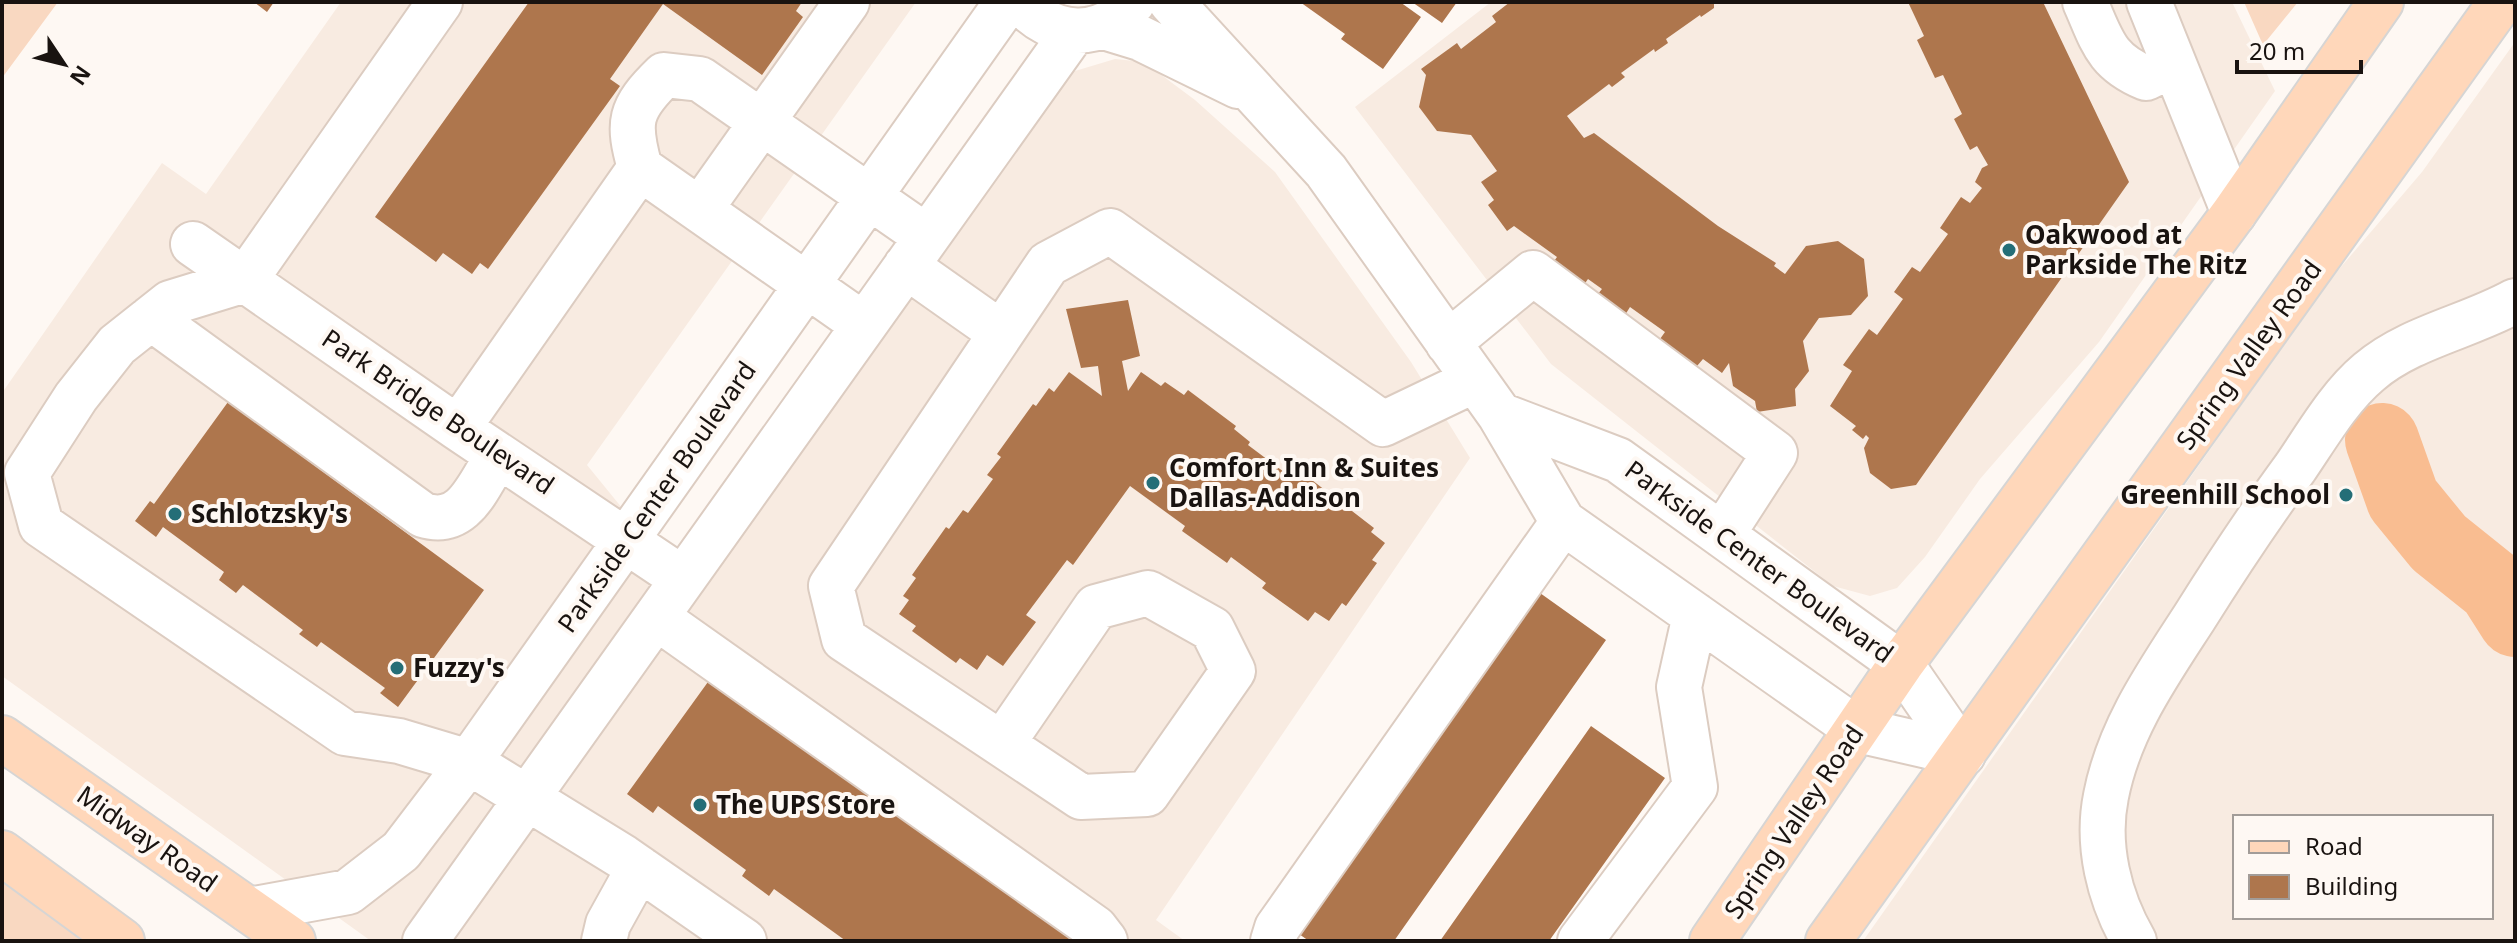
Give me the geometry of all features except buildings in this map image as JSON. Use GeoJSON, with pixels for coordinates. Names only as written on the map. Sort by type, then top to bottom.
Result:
{"type":"FeatureCollection","features":[{"type":"Feature","properties":{"kind":"main road","name":"Spring Valley Road"},"geometry":{"type":"LineString","coordinates":[[1712,941],[1901,664],[2234,213],[2381,2]]}},
{"type":"Feature","properties":{"kind":"main road","name":"Spring Valley Road"},"geometry":{"type":"LineString","coordinates":[[1828,941],[2501,2]]}},
{"type":"Feature","properties":{"kind":"main road","name":"Midway Road"},"geometry":{"type":"LineString","coordinates":[[2,738],[293,941]]}},
{"type":"Feature","properties":{"kind":"main road"},"geometry":{"type":"LineString","coordinates":[[2,853],[122,941]]}},
{"type":"Feature","properties":{"kind":"street"},"geometry":{"type":"LineString","coordinates":[[440,2],[245,280],[170,303],[104,358],[27,473],[41,525],[345,733],[399,741],[469,762],[639,868],[744,941]]}},
{"type":"Feature","properties":{"kind":"street"},"geometry":{"type":"LineString","coordinates":[[701,208],[847,2]]}},
{"type":"Feature","properties":{"kind":"street","name":"Parkside Center Boulevard"},"geometry":{"type":"LineString","coordinates":[[249,910],[348,892],[401,851],[469,762],[1007,2]]}},
{"type":"Feature","properties":{"kind":"street"},"geometry":{"type":"LineString","coordinates":[[1021,2],[1036,18],[1057,29],[1103,20],[1251,92]]}},
{"type":"Feature","properties":{"kind":"street"},"geometry":{"type":"LineString","coordinates":[[1171,2],[1326,171],[1500,415],[1563,522],[1858,730],[1963,754]]}},
{"type":"Feature","properties":{"kind":"street"},"geometry":{"type":"LineString","coordinates":[[2085,2],[2110,58],[2146,78],[2174,64]]}},
{"type":"Feature","properties":{"kind":"street"},"geometry":{"type":"LineString","coordinates":[[2149,2],[2234,213]]}},
{"type":"Feature","properties":{"kind":"street"},"geometry":{"type":"LineString","coordinates":[[425,941],[916,251],[1103,20]]}},
{"type":"Feature","properties":{"kind":"street"},"geometry":{"type":"LineString","coordinates":[[864,325],[640,168],[630,132],[639,100],[664,75],[700,79],[869,197],[916,251],[1001,333]]}},
{"type":"Feature","properties":{"kind":"street"},"geometry":{"type":"LineString","coordinates":[[458,428],[640,168]]}},
{"type":"Feature","properties":{"kind":"street"},"geometry":{"type":"LineString","coordinates":[[1002,744],[1096,607],[1148,593],[1212,629],[1233,671],[1147,794],[1081,797],[844,639],[831,586],[1048,264],[1110,231],[1383,424],[1475,380]]}},
{"type":"Feature","properties":{"kind":"street","name":"Park Bridge Boulevard"},"geometry":{"type":"LineString","coordinates":[[193,244],[683,579]]}},
{"type":"Feature","properties":{"kind":"street"},"geometry":{"type":"LineString","coordinates":[[1448,343],[1533,273],[1775,453],[1722,535]]}},
{"type":"Feature","properties":{"kind":"street"},"geometry":{"type":"LineString","coordinates":[[2134,941],[2114,900],[2106,872],[2105,800],[2123,736],[2146,694],[2255,523],[2335,411],[2367,373],[2389,357],[2515,301]]}},
{"type":"Feature","properties":{"kind":"street"},"geometry":{"type":"LineString","coordinates":[[151,318],[423,515],[438,520],[451,518],[463,508],[498,455]]}},
{"type":"Feature","properties":{"kind":"street","name":"Parkside Center Boulevard"},"geometry":{"type":"LineString","coordinates":[[1500,415],[1618,460],[1901,664],[1963,754]]}},
{"type":"Feature","properties":{"kind":"street"},"geometry":{"type":"LineString","coordinates":[[1273,941],[1277,928],[1563,522]]}},
{"type":"Feature","properties":{"kind":"street"},"geometry":{"type":"LineString","coordinates":[[1580,941],[1695,787],[1679,687],[1695,615]]}},
{"type":"Feature","properties":{"kind":"street"},"geometry":{"type":"LineString","coordinates":[[656,617],[1095,928],[1105,941]]}},
{"type":"Feature","properties":{"kind":"street"},"geometry":{"type":"LineString","coordinates":[[604,941],[608,924],[639,868]]}},
{"type":"Feature","properties":{"kind":"shaded area"},"geometry":{"type":"Polygon","coordinates":[[[2,2],[58,2],[2,78],[2,2]]]}},
{"type":"Feature","properties":{"kind":"shaded area"},"geometry":{"type":"Polygon","coordinates":[[[341,2],[916,2],[587,465],[693,595],[1065,74],[1115,59],[1144,62],[1195,100],[1275,172],[1411,362],[1470,458],[1156,920],[1185,941],[371,941],[2,676],[2,393],[162,163],[206,194],[341,2]]]}},
{"type":"Feature","properties":{"kind":"shaded area"},"geometry":{"type":"Polygon","coordinates":[[[1491,2],[2232,2],[2275,91],[2099,342],[1980,479],[1925,557],[1897,588],[1870,596],[1833,586],[1551,364],[1355,107],[1491,2]]]}},
{"type":"Feature","properties":{"kind":"shaded area"},"geometry":{"type":"Polygon","coordinates":[[[2244,2],[2298,2],[2263,45],[2244,2]]]}},
{"type":"Feature","properties":{"kind":"shaded area","name":"Greenhill School"},"geometry":{"type":"Polygon","coordinates":[[[2515,42],[2515,941],[1863,941],[2329,281],[2422,172],[2515,42]]]}},
{"type":"Feature","properties":{"kind":"shaded area"},"geometry":{"type":"Polygon","coordinates":[[[2,863],[109,941],[2,941],[2,863]]]}},
{"type":"Feature","properties":{"kind":"waterway"},"geometry":{"type":"LineString","coordinates":[[2382,440],[2403,499],[2439,543],[2494,587],[2515,620]]}},
{"type":"Feature","properties":{"kind":"place","name":"Oakwood at Parkside The Ritz"},"geometry":{"type":"Point","coordinates":[2009,250]}},
{"type":"Feature","properties":{"kind":"place","name":"Comfort Inn & Suites Dallas-Addison"},"geometry":{"type":"Point","coordinates":[1153,483]}},
{"type":"Feature","properties":{"kind":"place","name":"Greenhill School"},"geometry":{"type":"Point","coordinates":[2346,495]}},
{"type":"Feature","properties":{"kind":"place","name":"Schlotzsky's"},"geometry":{"type":"Point","coordinates":[175,514]}},
{"type":"Feature","properties":{"kind":"place","name":"Fuzzy's"},"geometry":{"type":"Point","coordinates":[397,668]}},
{"type":"Feature","properties":{"kind":"place","name":"The UPS Store"},"geometry":{"type":"Point","coordinates":[700,805]}}]}
